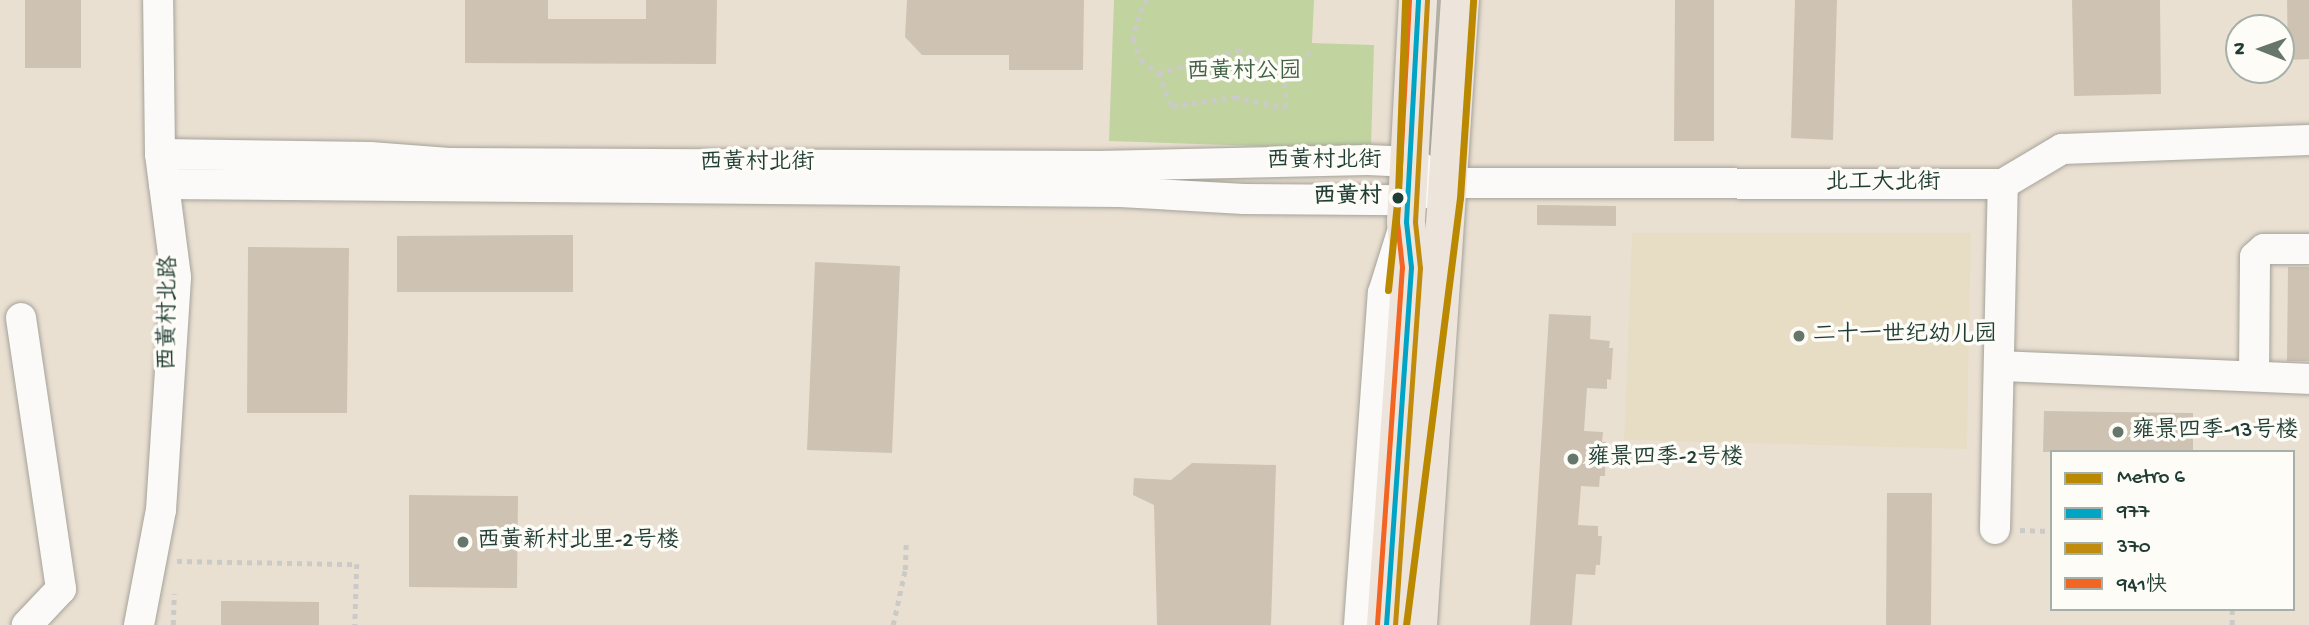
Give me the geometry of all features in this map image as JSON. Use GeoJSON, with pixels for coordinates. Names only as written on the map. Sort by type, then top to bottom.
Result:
{"type":"FeatureCollection","features":[{"type":"Feature","properties":{"kind":"main road"},"geometry":{"type":"LineString","coordinates":[[1386,625],[1411,267],[1407,211],[1418,0]]}},
{"type":"Feature","properties":{"kind":"main road"},"geometry":{"type":"LineString","coordinates":[[1418,625],[1460,0]]}},
{"type":"Feature","properties":{"kind":"street","name":"西黄村北路"},"geometry":{"type":"LineString","coordinates":[[139,625],[161,510],[176,277],[160,154],[158,0]]}},
{"type":"Feature","properties":{"kind":"street"},"geometry":{"type":"LineString","coordinates":[[1995,529],[2003,184],[2062,149],[2309,140]]}},
{"type":"Feature","properties":{"kind":"street","name":"西黄村北街"},"geometry":{"type":"LineString","coordinates":[[160,154],[370,157],[450,163],[1099,166],[1411,162],[1447,183],[1407,211],[1120,191],[164,184]]}},
{"type":"Feature","properties":{"kind":"street","name":"北工大北街"},"geometry":{"type":"LineString","coordinates":[[1447,183],[2003,184]]}},
{"type":"Feature","properties":{"kind":"street"},"geometry":{"type":"LineString","coordinates":[[1359,625],[1383,293],[1407,211]]}},
{"type":"Feature","properties":{"kind":"street"},"geometry":{"type":"LineString","coordinates":[[2254,376],[2255,257],[2264,249],[2309,249]]}},
{"type":"Feature","properties":{"kind":"street"},"geometry":{"type":"LineString","coordinates":[[21,318],[61,589],[27,625]]}},
{"type":"Feature","properties":{"kind":"street"},"geometry":{"type":"LineString","coordinates":[[2000,366],[2309,379]]}},
{"type":"Feature","properties":{"kind":"path"},"geometry":{"type":"LineString","coordinates":[[1149,0],[1142,7],[1133,39],[1141,60],[1158,73],[1172,106],[1234,97],[1285,108],[1285,75],[1310,52]]}},
{"type":"Feature","properties":{"kind":"path"},"geometry":{"type":"LineString","coordinates":[[1158,73],[1238,50],[1285,75]]}},
{"type":"Feature","properties":{"kind":"path"},"geometry":{"type":"LineString","coordinates":[[893,625],[905,570],[906,544]]}},
{"type":"Feature","properties":{"kind":"path"},"geometry":{"type":"LineString","coordinates":[[174,573],[174,561],[357,564],[355,625]]}},
{"type":"Feature","properties":{"kind":"path"},"geometry":{"type":"LineString","coordinates":[[173,625],[174,586]]}},
{"type":"Feature","properties":{"kind":"shaded area","name":"二十一世纪幼儿园"},"geometry":{"type":"Polygon","coordinates":[[[1632,233],[1971,233],[1967,449],[1624,440],[1632,233]]]}},
{"type":"Feature","properties":{"kind":"green space","name":"西黄村公园"},"geometry":{"type":"Polygon","coordinates":[[[1114,0],[1314,0],[1312,43],[1374,45],[1371,150],[1109,141],[1114,0]]]}},
{"type":"Feature","properties":{"kind":"building"},"geometry":{"type":"Polygon","coordinates":[[[25,0],[81,0],[81,68],[25,68],[25,0]]]}},
{"type":"Feature","properties":{"kind":"building"},"geometry":{"type":"Polygon","coordinates":[[[465,0],[548,0],[548,19],[646,19],[646,0],[717,0],[716,64],[465,63],[465,0]]]}},
{"type":"Feature","properties":{"kind":"building"},"geometry":{"type":"Polygon","coordinates":[[[907,0],[1084,0],[1083,70],[1009,70],[1009,55],[922,55],[905,37],[907,0]]]}},
{"type":"Feature","properties":{"kind":"building"},"geometry":{"type":"Polygon","coordinates":[[[1675,0],[1714,0],[1714,141],[1674,141],[1675,0]]]}},
{"type":"Feature","properties":{"kind":"building"},"geometry":{"type":"Polygon","coordinates":[[[1795,0],[1837,0],[1833,140],[1791,138],[1795,0]]]}},
{"type":"Feature","properties":{"kind":"building"},"geometry":{"type":"Polygon","coordinates":[[[2072,0],[2160,0],[2161,94],[2074,96],[2072,0]]]}},
{"type":"Feature","properties":{"kind":"building"},"geometry":{"type":"Polygon","coordinates":[[[2287,0],[2309,0],[2309,59],[2295,60],[2295,14],[2287,14],[2287,0]]]}},
{"type":"Feature","properties":{"kind":"building"},"geometry":{"type":"Polygon","coordinates":[[[1537,205],[1616,206],[1616,226],[1537,225],[1537,205]]]}},
{"type":"Feature","properties":{"kind":"building"},"geometry":{"type":"Polygon","coordinates":[[[573,235],[573,292],[397,292],[397,236],[573,235]]]}},
{"type":"Feature","properties":{"kind":"building"},"geometry":{"type":"Polygon","coordinates":[[[248,247],[349,248],[347,413],[247,413],[248,247]]]}},
{"type":"Feature","properties":{"kind":"building"},"geometry":{"type":"Polygon","coordinates":[[[815,262],[900,266],[892,453],[807,450],[815,262]]]}},
{"type":"Feature","properties":{"kind":"building"},"geometry":{"type":"Polygon","coordinates":[[[2288,267],[2309,267],[2309,361],[2287,361],[2288,267]]]}},
{"type":"Feature","properties":{"kind":"building","name":"雍景四季-2号楼"},"geometry":{"type":"Polygon","coordinates":[[[1549,314],[1591,316],[1590,339],[1610,341],[1609,348],[1613,348],[1611,380],[1607,379],[1607,389],[1587,388],[1584,431],[1603,432],[1602,442],[1606,442],[1605,476],[1600,476],[1599,487],[1581,486],[1578,525],[1598,526],[1598,536],[1602,536],[1600,565],[1596,565],[1595,575],[1576,574],[1572,625],[1530,625],[1549,314]]]}},
{"type":"Feature","properties":{"kind":"building","name":"雍景四季-13号楼"},"geometry":{"type":"Polygon","coordinates":[[[2044,411],[2193,413],[2193,450],[2043,452],[2044,411]]]}},
{"type":"Feature","properties":{"kind":"building"},"geometry":{"type":"Polygon","coordinates":[[[1192,463],[1276,465],[1271,625],[1157,625],[1154,505],[1133,495],[1134,478],[1171,480],[1192,463]]]}},
{"type":"Feature","properties":{"kind":"building"},"geometry":{"type":"Polygon","coordinates":[[[1887,493],[1932,493],[1931,625],[1886,625],[1887,493]]]}},
{"type":"Feature","properties":{"kind":"building","name":"西黄新村北里-2号楼"},"geometry":{"type":"Polygon","coordinates":[[[409,495],[518,496],[517,588],[409,587],[409,495]]]}},
{"type":"Feature","properties":{"kind":"building"},"geometry":{"type":"Polygon","coordinates":[[[221,601],[319,602],[319,625],[221,625],[221,601]]]}},
{"type":"Feature","properties":{"kind":"metro line","name":"6"},"geometry":{"type":"LineString","coordinates":[[1388,290],[1398,194],[1405,0]]}},
{"type":"Feature","properties":{"kind":"metro line","name":"6"},"geometry":{"type":"LineString","coordinates":[[1406,625],[1460,198],[1473,0]]}},
{"type":"Feature","properties":{"kind":"transit line","name":"941快"},"geometry":{"type":"LineString","coordinates":[[1377,624],[1402,267],[1397,222],[1409,0]]}},
{"type":"Feature","properties":{"kind":"transit line","name":"977"},"geometry":{"type":"LineString","coordinates":[[1386,625],[1411,267],[1406,222],[1418,0]]}},
{"type":"Feature","properties":{"kind":"transit line","name":"370"},"geometry":{"type":"LineString","coordinates":[[1395,625],[1420,268],[1415,222],[1427,0]]}},
{"type":"Feature","properties":{"kind":"place","name":"西黄村"},"geometry":{"type":"Point","coordinates":[1398,198]}},
{"type":"Feature","properties":{"kind":"place","name":"二十一世纪幼儿园"},"geometry":{"type":"Point","coordinates":[1799,336]}},
{"type":"Feature","properties":{"kind":"place","name":"雍景四季-13号楼"},"geometry":{"type":"Point","coordinates":[2118,432]}},
{"type":"Feature","properties":{"kind":"place","name":"雍景四季-2号楼"},"geometry":{"type":"Point","coordinates":[1573,459]}},
{"type":"Feature","properties":{"kind":"place","name":"西黄新村北里-2号楼"},"geometry":{"type":"Point","coordinates":[463,542]}}]}
